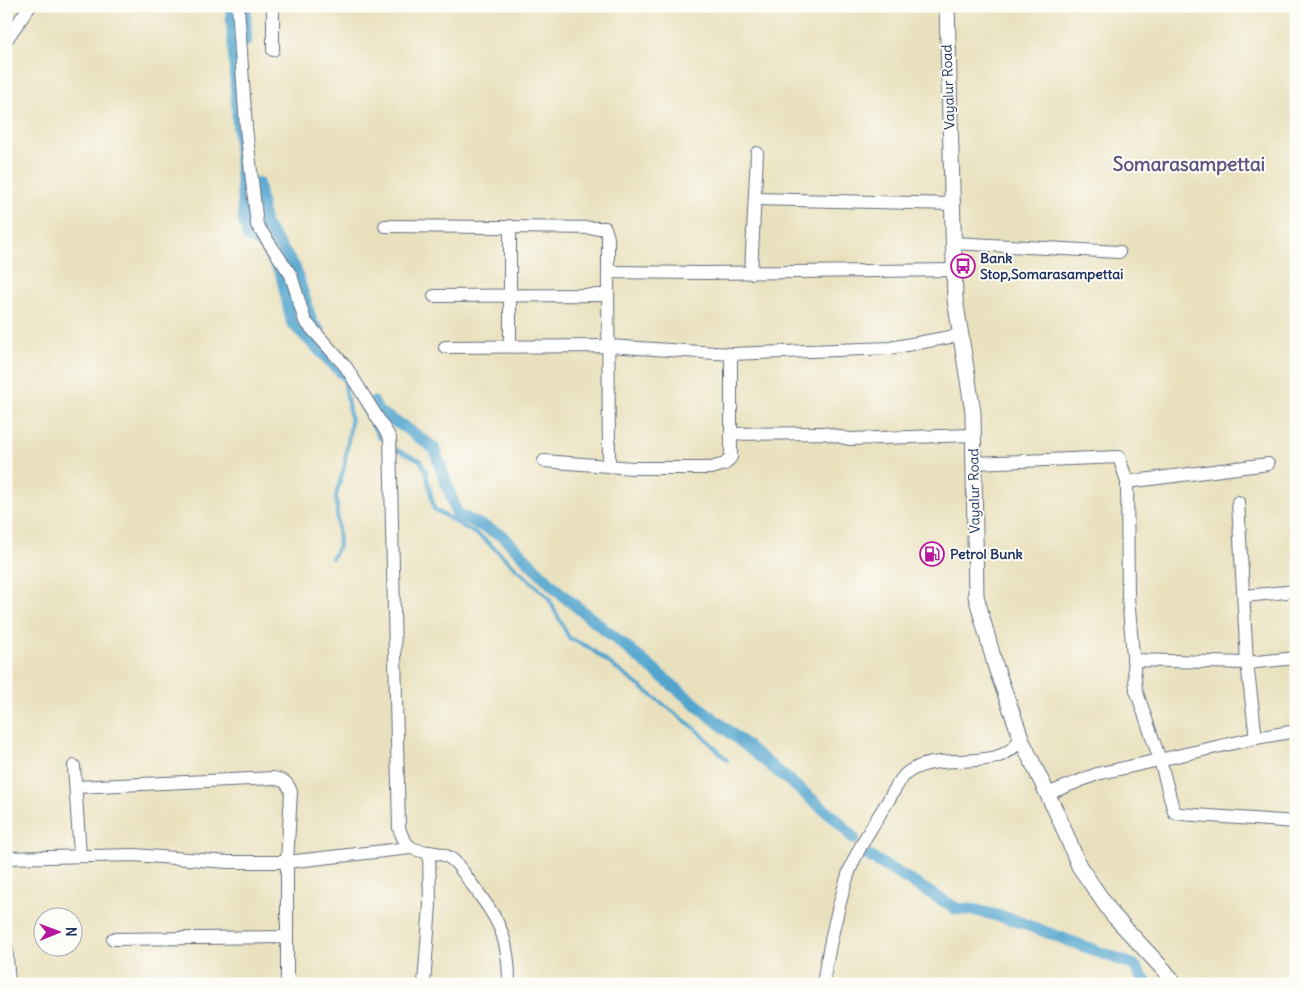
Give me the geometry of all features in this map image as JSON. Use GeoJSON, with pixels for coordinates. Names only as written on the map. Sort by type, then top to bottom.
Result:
{"type":"FeatureCollection","features":[{"type":"Feature","properties":{"kind":"main road","name":"Vayalur Road"},"geometry":{"type":"LineString","coordinates":[[947,6],[955,299],[973,412],[976,596],[996,668],[1021,737],[1079,866],[1112,914],[1174,984]]}},
{"type":"Feature","properties":{"kind":"street"},"geometry":{"type":"LineString","coordinates":[[6,40],[30,6]]}},
{"type":"Feature","properties":{"kind":"street"},"geometry":{"type":"LineString","coordinates":[[238,6],[246,128],[256,225],[291,275],[305,321],[346,367],[390,438],[399,828],[402,838],[410,848]]}},
{"type":"Feature","properties":{"kind":"street"},"geometry":{"type":"LineString","coordinates":[[272,6],[273,50]]}},
{"type":"Feature","properties":{"kind":"street"},"geometry":{"type":"LineString","coordinates":[[751,272],[757,152]]}},
{"type":"Feature","properties":{"kind":"street"},"geometry":{"type":"LineString","coordinates":[[755,199],[952,204]]}},
{"type":"Feature","properties":{"kind":"street"},"geometry":{"type":"LineString","coordinates":[[385,226],[605,228],[608,238],[609,466]]}},
{"type":"Feature","properties":{"kind":"street"},"geometry":{"type":"LineString","coordinates":[[510,226],[510,346]]}},
{"type":"Feature","properties":{"kind":"street"},"geometry":{"type":"LineString","coordinates":[[953,243],[1119,252]]}},
{"type":"Feature","properties":{"kind":"street"},"geometry":{"type":"LineString","coordinates":[[608,272],[954,270]]}},
{"type":"Feature","properties":{"kind":"street"},"geometry":{"type":"LineString","coordinates":[[434,296],[608,295]]}},
{"type":"Feature","properties":{"kind":"street"},"geometry":{"type":"LineString","coordinates":[[445,347],[608,346],[731,354],[890,348],[961,335]]}},
{"type":"Feature","properties":{"kind":"street"},"geometry":{"type":"LineString","coordinates":[[544,461],[609,466],[711,468],[725,464],[731,457],[731,354]]}},
{"type":"Feature","properties":{"kind":"street"},"geometry":{"type":"LineString","coordinates":[[732,434],[824,432],[849,439],[973,435]]}},
{"type":"Feature","properties":{"kind":"street"},"geometry":{"type":"LineString","coordinates":[[974,463],[1115,456],[1122,460],[1127,482],[1128,597],[1136,690],[1160,760],[1174,812],[1296,822]]}},
{"type":"Feature","properties":{"kind":"street"},"geometry":{"type":"LineString","coordinates":[[1127,482],[1268,464]]}},
{"type":"Feature","properties":{"kind":"street"},"geometry":{"type":"LineString","coordinates":[[1238,502],[1245,596],[1247,663],[1256,738]]}},
{"type":"Feature","properties":{"kind":"street"},"geometry":{"type":"LineString","coordinates":[[1245,596],[1296,591]]}},
{"type":"Feature","properties":{"kind":"street"},"geometry":{"type":"LineString","coordinates":[[1133,660],[1247,663],[1296,658]]}},
{"type":"Feature","properties":{"kind":"street"},"geometry":{"type":"LineString","coordinates":[[1047,794],[1098,774],[1256,738],[1296,731]]}},
{"type":"Feature","properties":{"kind":"street"},"geometry":{"type":"LineString","coordinates":[[824,984],[828,955],[849,871],[880,814],[905,774],[923,764],[1001,757],[1016,748],[1021,737]]}},
{"type":"Feature","properties":{"kind":"street"},"geometry":{"type":"LineString","coordinates":[[74,766],[80,856]]}},
{"type":"Feature","properties":{"kind":"street"},"geometry":{"type":"LineString","coordinates":[[76,787],[273,778],[283,780],[288,784],[291,792],[287,862],[287,984]]}},
{"type":"Feature","properties":{"kind":"street"},"geometry":{"type":"LineString","coordinates":[[6,858],[134,855],[228,862],[287,862],[410,848],[442,855],[454,861],[494,913],[502,932],[509,984]]}},
{"type":"Feature","properties":{"kind":"street"},"geometry":{"type":"LineString","coordinates":[[424,984],[430,905],[428,852]]}},
{"type":"Feature","properties":{"kind":"street"},"geometry":{"type":"LineString","coordinates":[[113,939],[287,937]]}},
{"type":"Feature","properties":{"kind":"street"},"geometry":{"type":"LineString","coordinates":[[6,944],[9,984]]}},
{"type":"Feature","properties":{"kind":"waterway"},"geometry":{"type":"LineString","coordinates":[[231,6],[244,220],[248,236],[263,244],[281,273],[292,323],[343,374]]}},
{"type":"Feature","properties":{"kind":"waterway"},"geometry":{"type":"LineString","coordinates":[[245,6],[246,41]]}},
{"type":"Feature","properties":{"kind":"waterway"},"geometry":{"type":"LineString","coordinates":[[258,183],[264,223],[295,268],[312,323],[319,331]]}},
{"type":"Feature","properties":{"kind":"waterway"},"geometry":{"type":"LineString","coordinates":[[332,558],[339,546],[336,495],[344,468],[351,421],[343,374]]}},
{"type":"Feature","properties":{"kind":"waterway"},"geometry":{"type":"LineString","coordinates":[[345,378],[380,439]]}},
{"type":"Feature","properties":{"kind":"waterway"},"geometry":{"type":"LineString","coordinates":[[373,402],[378,412],[403,426],[434,448],[457,514],[503,536],[560,593],[837,820],[854,839]]}},
{"type":"Feature","properties":{"kind":"waterway"},"geometry":{"type":"LineString","coordinates":[[397,450],[420,460],[426,472],[434,509],[484,539],[548,597],[569,638],[588,647],[696,729],[727,760]]}},
{"type":"Feature","properties":{"kind":"waterway"},"geometry":{"type":"LineString","coordinates":[[869,856],[957,909],[975,910],[1011,919],[1134,965],[1147,984]]}},
{"type":"Feature","properties":{"kind":"place","name":"Bank Stop,Somarasampettai"},"geometry":{"type":"Point","coordinates":[963,266]}},
{"type":"Feature","properties":{"kind":"place","name":"Petrol Bunk"},"geometry":{"type":"Point","coordinates":[932,554]}},
{"type":"Feature","properties":{"kind":"district","name":"Somarasampettai"},"geometry":{"type":"Point","coordinates":[1189,164]}}]}
